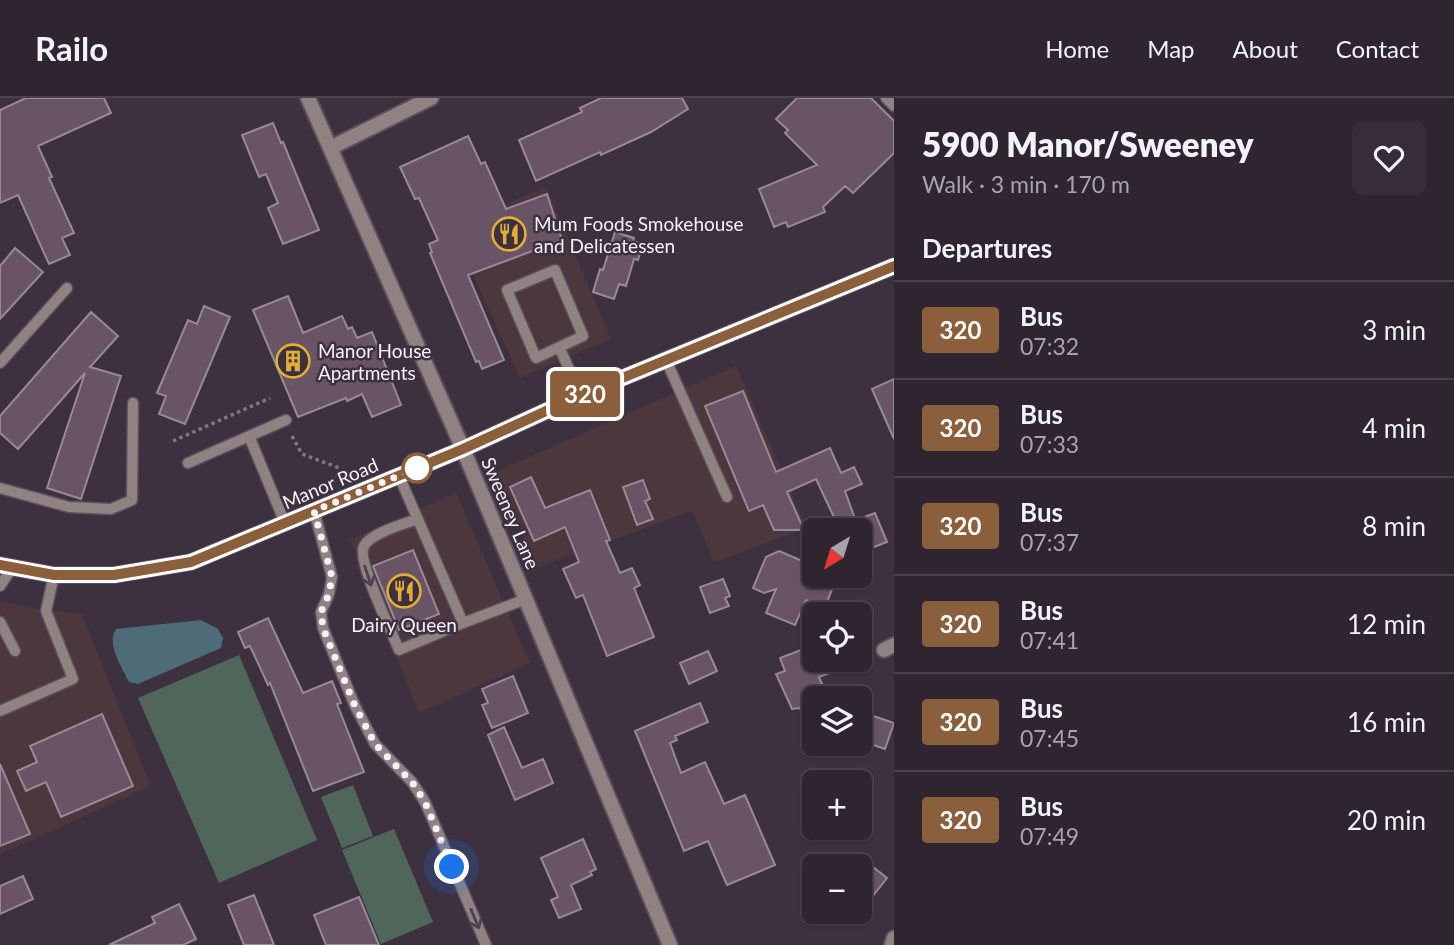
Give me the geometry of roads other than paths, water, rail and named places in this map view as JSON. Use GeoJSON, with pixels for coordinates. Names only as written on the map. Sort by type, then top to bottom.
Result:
{"type":"FeatureCollection","features":[{"type":"Feature","properties":{"kind":"main road","name":"Manor Road"},"geometry":{"type":"LineString","coordinates":[[6,567],[54,575],[114,575],[191,562],[463,449],[581,395],[894,266]]}},
{"type":"Feature","properties":{"kind":"street","name":"Sweeney Lane"},"geometry":{"type":"LineString","coordinates":[[308,98],[463,449],[670,945]]}},
{"type":"Feature","properties":{"kind":"street"},"geometry":{"type":"LineString","coordinates":[[330,148],[431,98]]}},
{"type":"Feature","properties":{"kind":"street"},"geometry":{"type":"LineString","coordinates":[[892,945],[894,939]]}},
{"type":"Feature","properties":{"kind":"lane"},"geometry":{"type":"LineString","coordinates":[[886,98],[894,106]]}},
{"type":"Feature","properties":{"kind":"lane"},"geometry":{"type":"LineString","coordinates":[[555,270],[583,336],[559,347],[536,358],[507,290],[555,270]]}},
{"type":"Feature","properties":{"kind":"lane"},"geometry":{"type":"LineString","coordinates":[[0,363],[67,288]]}},
{"type":"Feature","properties":{"kind":"lane"},"geometry":{"type":"LineString","coordinates":[[559,347],[581,395]]}},
{"type":"Feature","properties":{"kind":"lane"},"geometry":{"type":"LineString","coordinates":[[666,360],[727,497]]}},
{"type":"Feature","properties":{"kind":"lane"},"geometry":{"type":"LineString","coordinates":[[0,488],[69,506],[111,509],[132,500],[133,403]]}},
{"type":"Feature","properties":{"kind":"lane"},"geometry":{"type":"LineString","coordinates":[[188,463],[286,420]]}},
{"type":"Feature","properties":{"kind":"lane"},"geometry":{"type":"LineString","coordinates":[[249,436],[285,523]]}},
{"type":"Feature","properties":{"kind":"lane"},"geometry":{"type":"LineString","coordinates":[[399,475],[463,623]]}},
{"type":"Feature","properties":{"kind":"lane"},"geometry":{"type":"LineString","coordinates":[[314,511],[332,577],[329,594],[321,612],[323,628],[355,706],[375,744],[412,782],[425,802],[486,945]]}},
{"type":"Feature","properties":{"kind":"lane"},"geometry":{"type":"LineString","coordinates":[[418,519],[372,537],[364,545],[362,552],[372,588],[399,650],[526,599]]}},
{"type":"Feature","properties":{"kind":"lane"},"geometry":{"type":"LineString","coordinates":[[0,586],[6,567]]}},
{"type":"Feature","properties":{"kind":"lane"},"geometry":{"type":"LineString","coordinates":[[0,711],[73,679],[46,611],[54,575]]}},
{"type":"Feature","properties":{"kind":"lane"},"geometry":{"type":"LineString","coordinates":[[0,622],[15,651]]}},
{"type":"Feature","properties":{"kind":"water"},"geometry":{"type":"Polygon","coordinates":[[[201,620],[218,629],[223,638],[221,648],[138,684],[129,682],[114,648],[113,635],[116,629],[201,620]]]}},
{"type":"Feature","properties":{"kind":"place","name":"Mum Foods Smokehouse and Delicatessen"},"geometry":{"type":"Point","coordinates":[509,234]}},
{"type":"Feature","properties":{"kind":"place","name":"Manor House Apartments"},"geometry":{"type":"Point","coordinates":[293,361]}},
{"type":"Feature","properties":{"kind":"place","name":"Dairy Queen"},"geometry":{"type":"Point","coordinates":[404,591]}}]}
